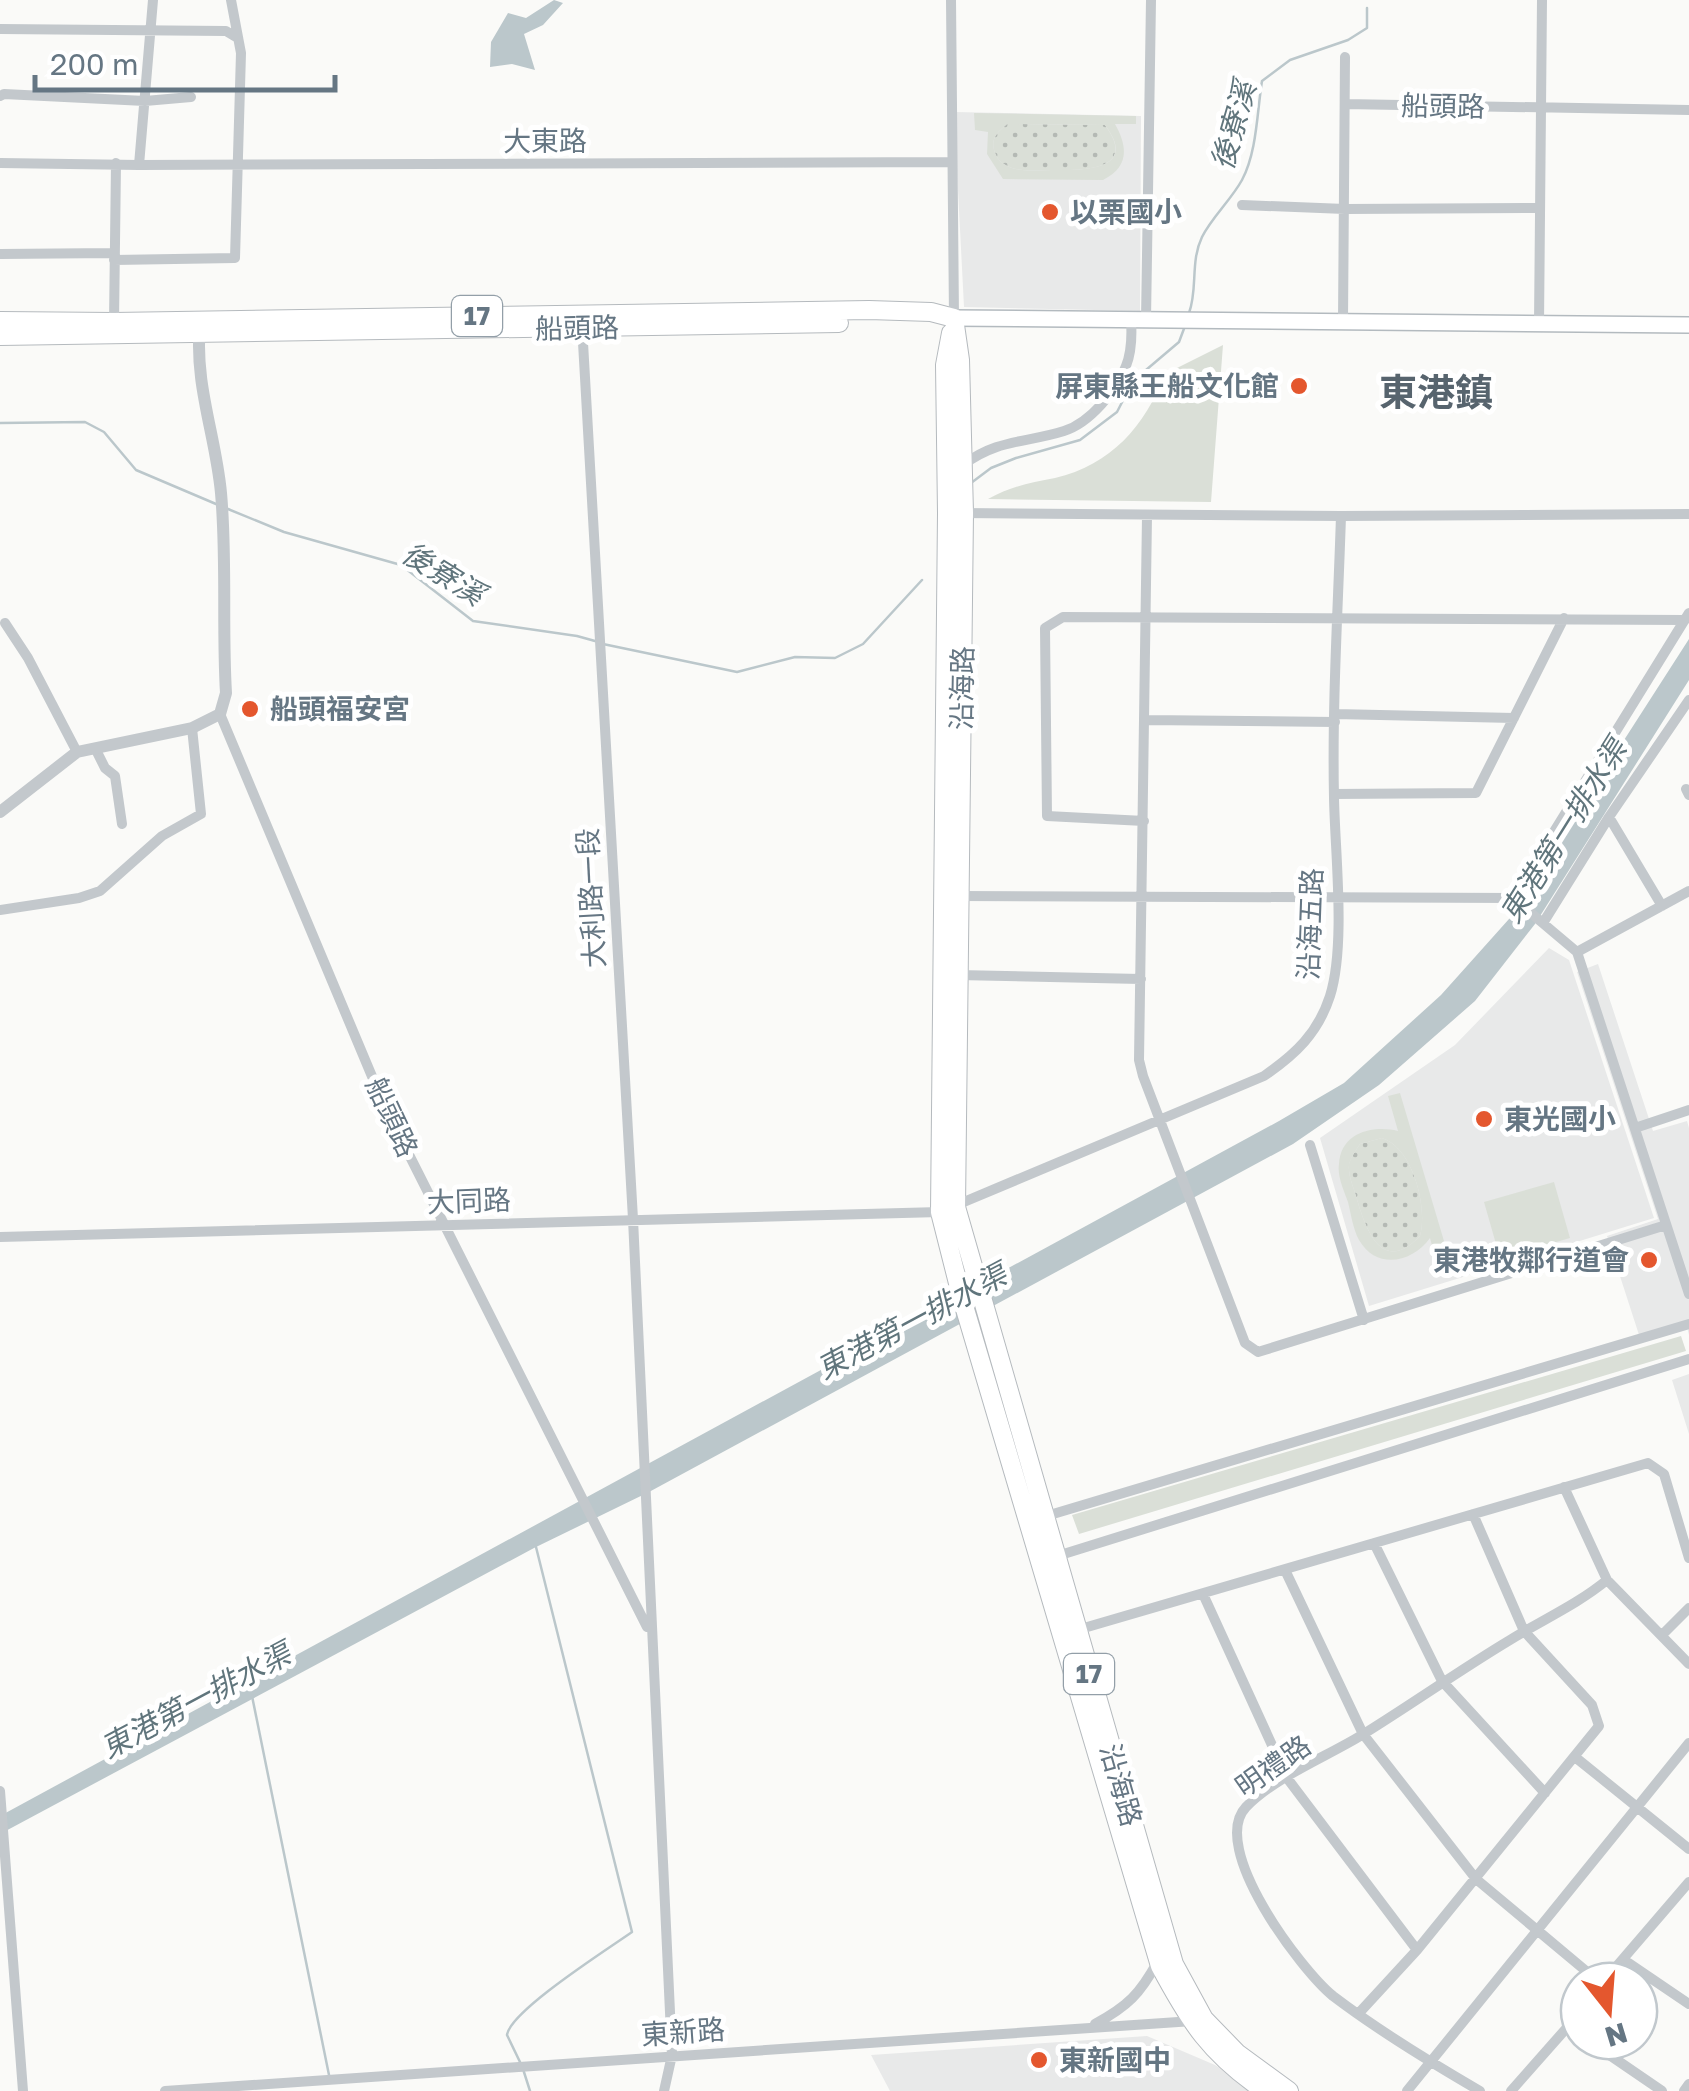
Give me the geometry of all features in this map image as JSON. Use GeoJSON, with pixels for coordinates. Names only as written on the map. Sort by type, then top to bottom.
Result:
{"type":"FeatureCollection","features":[{"type":"Feature","properties":{"kind":"main road","name":"沿海路"},"geometry":{"type":"LineString","coordinates":[[948,1209],[957,976],[950,895],[946,553],[963,465],[960,360],[954,318]]}},
{"type":"Feature","properties":{"kind":"main road","name":"沿海路"},"geometry":{"type":"LineString","coordinates":[[954,318],[945,365],[956,513],[948,1209],[1039,1562],[1158,1961],[1222,2058],[1265,2091]]}},
{"type":"Feature","properties":{"kind":"main road","name":"船頭路"},"geometry":{"type":"LineString","coordinates":[[0,321],[114,328]]}},
{"type":"Feature","properties":{"kind":"main road","name":"船頭路"},"geometry":{"type":"LineString","coordinates":[[0,336],[114,328],[581,321],[1342,321]]}},
{"type":"Feature","properties":{"kind":"main road"},"geometry":{"type":"LineString","coordinates":[[1342,321],[1689,325]]}},
{"type":"Feature","properties":{"kind":"main road","name":"沿海路"},"geometry":{"type":"LineString","coordinates":[[980,1326],[1047,1516],[1076,1631],[1174,1964],[1197,2020],[1289,2091]]}},
{"type":"Feature","properties":{"kind":"street"},"geometry":{"type":"LineString","coordinates":[[139,165],[153,0]]}},
{"type":"Feature","properties":{"kind":"street"},"geometry":{"type":"LineString","coordinates":[[0,254],[234,258],[241,52],[231,0]]}},
{"type":"Feature","properties":{"kind":"street"},"geometry":{"type":"LineString","coordinates":[[951,0],[954,318]]}},
{"type":"Feature","properties":{"kind":"street"},"geometry":{"type":"LineString","coordinates":[[963,465],[980,452],[1021,438],[1070,430],[1108,397],[1126,367],[1139,320],[1151,0]]}},
{"type":"Feature","properties":{"kind":"street"},"geometry":{"type":"LineString","coordinates":[[1539,324],[1542,0]]}},
{"type":"Feature","properties":{"kind":"street"},"geometry":{"type":"LineString","coordinates":[[0,29],[226,31],[236,37]]}},
{"type":"Feature","properties":{"kind":"street"},"geometry":{"type":"LineString","coordinates":[[1342,321],[1345,57]]}},
{"type":"Feature","properties":{"kind":"street"},"geometry":{"type":"LineString","coordinates":[[0,96],[145,100],[191,97]]}},
{"type":"Feature","properties":{"kind":"street","name":"船頭路"},"geometry":{"type":"LineString","coordinates":[[1345,104],[1689,110]]}},
{"type":"Feature","properties":{"kind":"street","name":"大東路"},"geometry":{"type":"LineString","coordinates":[[0,162],[950,162]]}},
{"type":"Feature","properties":{"kind":"street"},"geometry":{"type":"LineString","coordinates":[[114,328],[116,164]]}},
{"type":"Feature","properties":{"kind":"street"},"geometry":{"type":"LineString","coordinates":[[1242,205],[1539,208]]}},
{"type":"Feature","properties":{"kind":"street","name":"大利路一段"},"geometry":{"type":"LineString","coordinates":[[581,321],[633,1220],[650,1634]]}},
{"type":"Feature","properties":{"kind":"street","name":"船頭路"},"geometry":{"type":"LineString","coordinates":[[200,326],[205,417],[216,448],[222,496],[226,694],[220,714],[384,1105],[650,1634]]}},
{"type":"Feature","properties":{"kind":"street"},"geometry":{"type":"LineString","coordinates":[[956,513],[1689,514]]}},
{"type":"Feature","properties":{"kind":"street"},"geometry":{"type":"LineString","coordinates":[[1147,516],[1139,1060],[1245,1343],[1258,1352],[1666,1225]]}},
{"type":"Feature","properties":{"kind":"street","name":"沿海五路"},"geometry":{"type":"LineString","coordinates":[[948,1209],[1264,1076],[1303,1048],[1321,1020],[1336,964],[1334,794],[1341,516]]}},
{"type":"Feature","properties":{"kind":"street"},"geometry":{"type":"LineString","coordinates":[[1144,821],[1047,816],[1045,628],[1063,617],[1687,617]]}},
{"type":"Feature","properties":{"kind":"street"},"geometry":{"type":"LineString","coordinates":[[1513,898],[1687,617]]}},
{"type":"Feature","properties":{"kind":"street"},"geometry":{"type":"LineString","coordinates":[[1334,794],[1476,793],[1564,618]]}},
{"type":"Feature","properties":{"kind":"street"},"geometry":{"type":"LineString","coordinates":[[5,623],[28,658],[77,752]]}},
{"type":"Feature","properties":{"kind":"street"},"geometry":{"type":"LineString","coordinates":[[1542,921],[1689,700]]}},
{"type":"Feature","properties":{"kind":"street"},"geometry":{"type":"LineString","coordinates":[[0,812],[77,752],[192,728],[220,714]]}},
{"type":"Feature","properties":{"kind":"street"},"geometry":{"type":"LineString","coordinates":[[1145,720],[1514,718]]}},
{"type":"Feature","properties":{"kind":"street"},"geometry":{"type":"LineString","coordinates":[[0,910],[80,898],[100,891],[162,836],[201,814],[192,728]]}},
{"type":"Feature","properties":{"kind":"street"},"geometry":{"type":"LineString","coordinates":[[95,748],[105,768],[116,776],[122,824]]}},
{"type":"Feature","properties":{"kind":"street"},"geometry":{"type":"LineString","coordinates":[[1609,816],[1662,906]]}},
{"type":"Feature","properties":{"kind":"street"},"geometry":{"type":"LineString","coordinates":[[1578,952],[1689,891]]}},
{"type":"Feature","properties":{"kind":"street"},"geometry":{"type":"LineString","coordinates":[[950,895],[1513,898],[1578,952],[1689,1294]]}},
{"type":"Feature","properties":{"kind":"street"},"geometry":{"type":"LineString","coordinates":[[957,976],[1141,979]]}},
{"type":"Feature","properties":{"kind":"street"},"geometry":{"type":"LineString","coordinates":[[1634,1128],[1689,1110]]}},
{"type":"Feature","properties":{"kind":"street"},"geometry":{"type":"LineString","coordinates":[[1310,1144],[1364,1320]]}},
{"type":"Feature","properties":{"kind":"street","name":"大同路"},"geometry":{"type":"LineString","coordinates":[[0,1237],[948,1209]]}},
{"type":"Feature","properties":{"kind":"street"},"geometry":{"type":"LineString","coordinates":[[1028,1522],[1689,1324]]}},
{"type":"Feature","properties":{"kind":"street"},"geometry":{"type":"LineString","coordinates":[[1039,1562],[1689,1360]]}},
{"type":"Feature","properties":{"kind":"street"},"geometry":{"type":"LineString","coordinates":[[1076,1631],[1648,1464],[1664,1474],[1689,1558]]}},
{"type":"Feature","properties":{"kind":"street"},"geometry":{"type":"LineString","coordinates":[[1564,1487],[1607,1580],[1689,1664]]}},
{"type":"Feature","properties":{"kind":"street"},"geometry":{"type":"LineString","coordinates":[[1359,2013],[1417,1950],[1599,1726],[1592,1705],[1524,1631],[1473,1514]]}},
{"type":"Feature","properties":{"kind":"street"},"geometry":{"type":"LineString","coordinates":[[1374,1544],[1442,1681],[1545,1793]]}},
{"type":"Feature","properties":{"kind":"street"},"geometry":{"type":"LineString","coordinates":[[1285,1570],[1363,1734],[1476,1879],[1574,1961]]}},
{"type":"Feature","properties":{"kind":"street","name":"明禮路"},"geometry":{"type":"LineString","coordinates":[[1480,2091],[1428,2061],[1330,1993],[1273,1925],[1242,1863],[1236,1836],[1243,1810],[1288,1778],[1607,1580]]}},
{"type":"Feature","properties":{"kind":"street"},"geometry":{"type":"LineString","coordinates":[[1203,1594],[1288,1778],[1417,1950]]}},
{"type":"Feature","properties":{"kind":"street"},"geometry":{"type":"LineString","coordinates":[[1662,1636],[1689,1608]]}},
{"type":"Feature","properties":{"kind":"street"},"geometry":{"type":"LineString","coordinates":[[650,1634],[672,2055],[664,2091]]}},
{"type":"Feature","properties":{"kind":"street"},"geometry":{"type":"LineString","coordinates":[[1407,2091],[1689,1743]]}},
{"type":"Feature","properties":{"kind":"street"},"geometry":{"type":"LineString","coordinates":[[1575,1757],[1689,1849]]}},
{"type":"Feature","properties":{"kind":"street"},"geometry":{"type":"LineString","coordinates":[[0,1790],[24,2091]]}},
{"type":"Feature","properties":{"kind":"street"},"geometry":{"type":"LineString","coordinates":[[1689,1882],[1685,1895],[1624,1960],[1689,2004]]}},
{"type":"Feature","properties":{"kind":"street"},"geometry":{"type":"LineString","coordinates":[[1090,2026],[1124,2009],[1144,1988],[1158,1961]]}},
{"type":"Feature","properties":{"kind":"street","name":"東新路"},"geometry":{"type":"LineString","coordinates":[[164,2091],[1197,2020]]}},
{"type":"Feature","properties":{"kind":"street"},"geometry":{"type":"LineString","coordinates":[[1511,2091],[1559,2045]]}},
{"type":"Feature","properties":{"kind":"street"},"geometry":{"type":"LineString","coordinates":[[1618,2061],[1662,2091]]}},
{"type":"Feature","properties":{"kind":"street"},"geometry":{"type":"LineString","coordinates":[[1684,2091],[1689,2084]]}},
{"type":"Feature","properties":{"kind":"shaded area","name":"以栗國小"},"geometry":{"type":"Polygon","coordinates":[[[954,112],[1141,116],[1140,311],[964,307],[954,112]]]}},
{"type":"Feature","properties":{"kind":"shaded area"},"geometry":{"type":"Polygon","coordinates":[[[974,113],[1136,116],[1136,124],[1115,124],[1124,156],[1118,169],[1103,180],[1003,179],[987,154],[988,132],[975,130],[974,113]],[[1007,124],[994,138],[994,150],[1004,164],[1020,170],[1093,168],[1112,159],[1116,151],[1105,125],[1007,124]]]}},
{"type":"Feature","properties":{"kind":"shaded area"},"geometry":{"type":"Polygon","coordinates":[[[1007,124],[1105,125],[1114,140],[1115,151],[1112,159],[1093,168],[1011,168],[998,158],[993,145],[996,135],[1007,124]]]}},
{"type":"Feature","properties":{"kind":"shaded area"},"geometry":{"type":"Polygon","coordinates":[[[1223,345],[1211,502],[988,499],[1093,464],[1124,441],[1136,426],[1165,374],[1223,345]]]}},
{"type":"Feature","properties":{"kind":"shaded area","name":"東光國小"},"geometry":{"type":"Polygon","coordinates":[[[1549,948],[1569,960],[1654,1218],[1369,1306],[1320,1138],[1455,1045],[1549,948]]]}},
{"type":"Feature","properties":{"kind":"shaded area"},"geometry":{"type":"Polygon","coordinates":[[[1598,964],[1653,1131],[1687,1121],[1689,1128],[1689,1335],[1686,1323],[1640,1338],[1607,1236],[1658,1219],[1577,972],[1598,964]]]}},
{"type":"Feature","properties":{"kind":"shaded area"},"geometry":{"type":"Polygon","coordinates":[[[1400,1093],[1452,1268],[1439,1271],[1430,1238],[1414,1253],[1395,1260],[1375,1256],[1355,1231],[1339,1173],[1341,1153],[1360,1133],[1398,1131],[1388,1096],[1400,1093]],[[1382,1138],[1360,1144],[1349,1169],[1370,1233],[1385,1250],[1395,1251],[1420,1236],[1422,1210],[1410,1166],[1393,1144],[1382,1138]]]}},
{"type":"Feature","properties":{"kind":"shaded area"},"geometry":{"type":"Polygon","coordinates":[[[1382,1138],[1402,1153],[1410,1166],[1422,1210],[1420,1236],[1395,1251],[1385,1250],[1370,1233],[1349,1172],[1350,1161],[1360,1144],[1382,1138]]]}},
{"type":"Feature","properties":{"kind":"shaded area"},"geometry":{"type":"Polygon","coordinates":[[[1554,1182],[1570,1238],[1500,1258],[1484,1202],[1554,1182]]]}},
{"type":"Feature","properties":{"kind":"shaded area"},"geometry":{"type":"Polygon","coordinates":[[[1681,1336],[1686,1351],[1079,1534],[1072,1515],[1681,1336]]]}},
{"type":"Feature","properties":{"kind":"shaded area"},"geometry":{"type":"Polygon","coordinates":[[[1689,1374],[1689,1434],[1672,1380],[1689,1374]]]}},
{"type":"Feature","properties":{"kind":"shaded area","name":"東新國中"},"geometry":{"type":"Polygon","coordinates":[[[1147,2036],[1215,2065],[1255,2091],[890,2091],[871,2055],[1147,2036]]]}},
{"type":"Feature","properties":{"kind":"water"},"geometry":{"type":"Polygon","coordinates":[[[554,0],[563,3],[543,25],[524,34],[535,70],[512,64],[490,67],[491,42],[508,13],[526,18],[554,0]]]}},
{"type":"Feature","properties":{"kind":"water","name":"東港第一排水渠"},"geometry":{"type":"Polygon","coordinates":[[[1689,639],[1689,680],[1535,924],[1475,1001],[1379,1085],[1293,1144],[649,1492],[534,1548],[0,1834],[0,1816],[1344,1083],[1441,995],[1509,919],[1689,639]]]}},
{"type":"Feature","properties":{"kind":"waterway","name":"後寮溪"},"geometry":{"type":"LineString","coordinates":[[1189,313],[1202,237],[1238,187],[1251,157],[1262,81],[1290,60],[1348,40],[1367,28],[1367,8]]}},
{"type":"Feature","properties":{"kind":"waterway"},"geometry":{"type":"LineString","coordinates":[[971,483],[991,468],[1016,458],[1080,440],[1117,412],[1133,381],[1179,342],[1185,326]]}},
{"type":"Feature","properties":{"kind":"waterway","name":"後寮溪"},"geometry":{"type":"LineString","coordinates":[[0,423],[85,422],[104,432],[136,470],[216,504]]}},
{"type":"Feature","properties":{"kind":"waterway","name":"後寮溪"},"geometry":{"type":"LineString","coordinates":[[228,509],[284,532],[401,565],[473,621],[595,641]]}},
{"type":"Feature","properties":{"kind":"waterway","name":"後寮溪"},"geometry":{"type":"LineString","coordinates":[[603,644],[737,672],[795,657],[835,658],[863,644],[922,580]]}},
{"type":"Feature","properties":{"kind":"waterway"},"geometry":{"type":"LineString","coordinates":[[520,2062],[507,2035],[512,2024],[542,1996],[632,1932],[536,1547]]}},
{"type":"Feature","properties":{"kind":"waterway","name":"東港第一排水渠"},"geometry":{"type":"LineString","coordinates":[[252,1696],[329,2075]]}},
{"type":"Feature","properties":{"kind":"waterway"},"geometry":{"type":"LineString","coordinates":[[523,2069],[530,2091]]}},
{"type":"Feature","properties":{"kind":"place","name":"以栗國小"},"geometry":{"type":"Point","coordinates":[1050,212]}},
{"type":"Feature","properties":{"kind":"place","name":"屏東縣王船文化館"},"geometry":{"type":"Point","coordinates":[1299,386]}},
{"type":"Feature","properties":{"kind":"place","name":"船頭福安宮"},"geometry":{"type":"Point","coordinates":[250,709]}},
{"type":"Feature","properties":{"kind":"place","name":"東光國小"},"geometry":{"type":"Point","coordinates":[1484,1119]}},
{"type":"Feature","properties":{"kind":"place","name":"東港牧鄰行道會"},"geometry":{"type":"Point","coordinates":[1649,1260]}},
{"type":"Feature","properties":{"kind":"place","name":"東新國中"},"geometry":{"type":"Point","coordinates":[1039,2060]}},
{"type":"Feature","properties":{"kind":"district","name":"東港鎮"},"geometry":{"type":"Point","coordinates":[1436,393]}}]}
